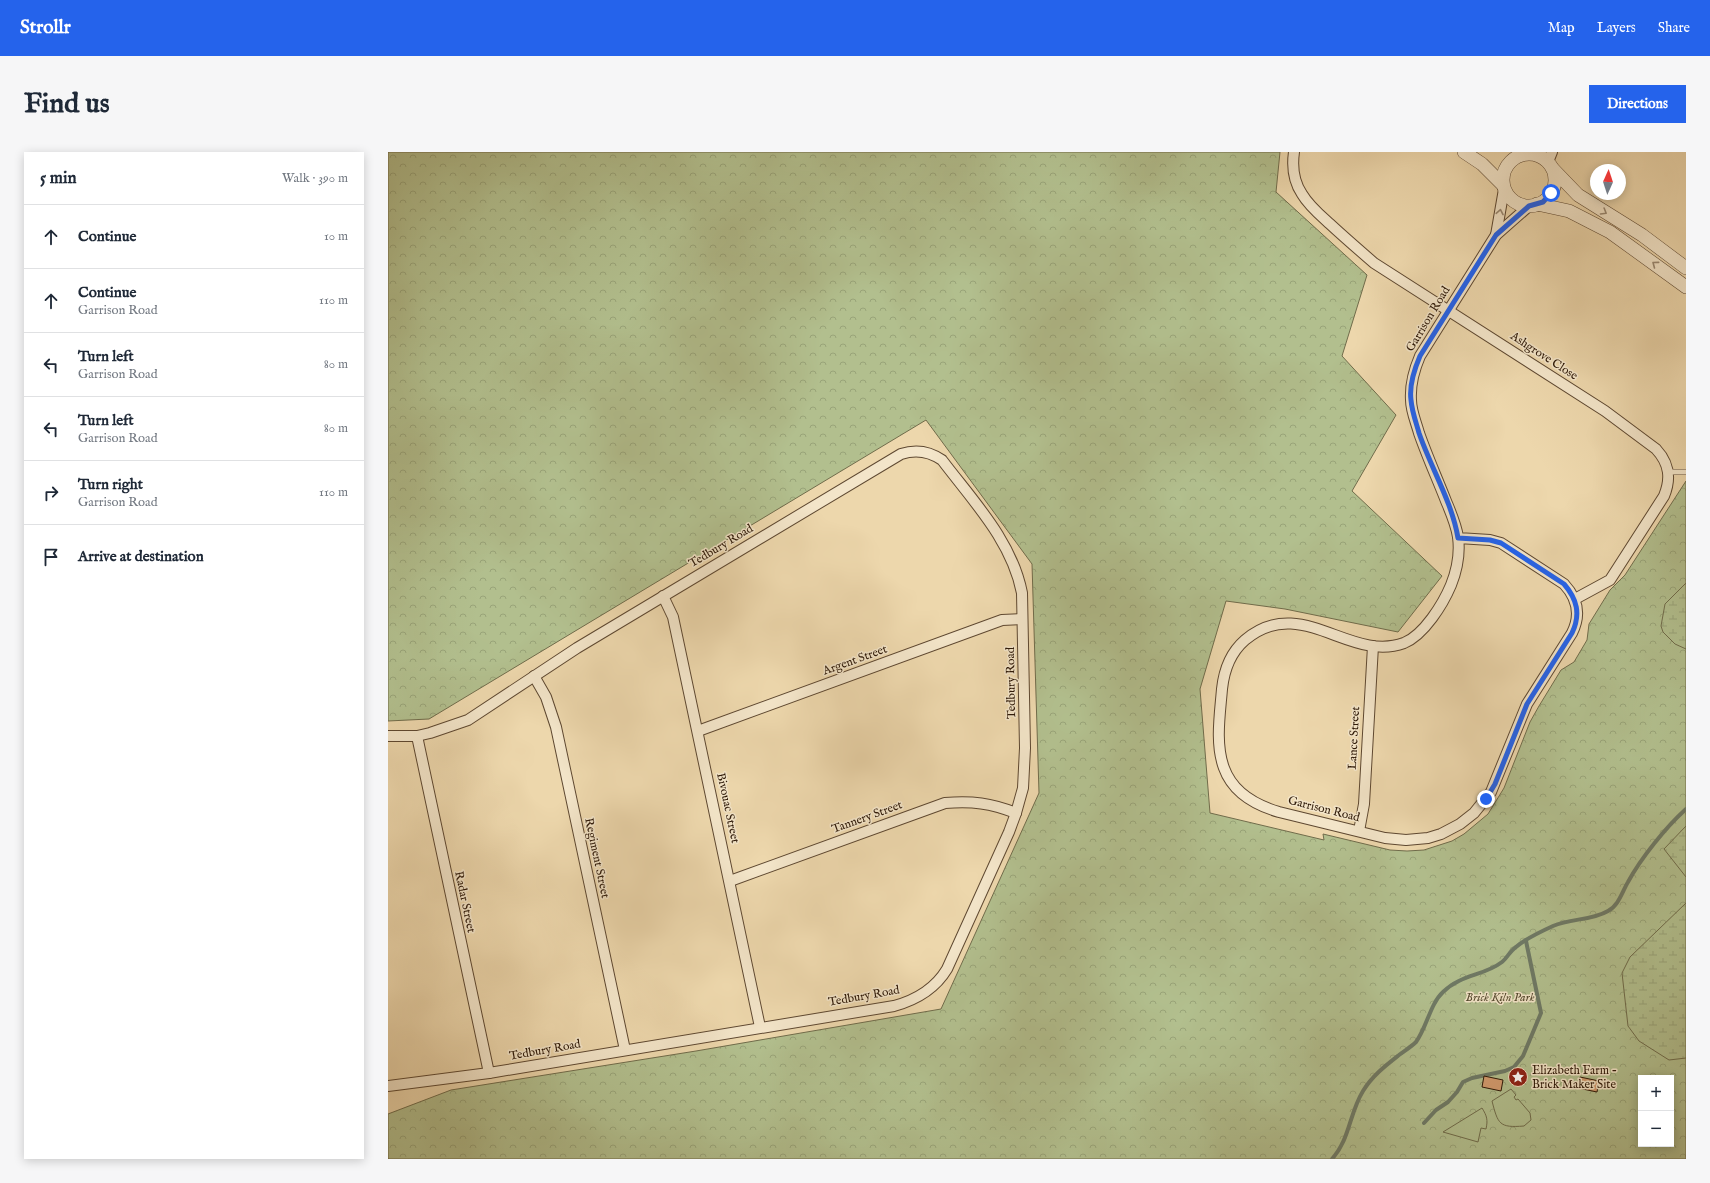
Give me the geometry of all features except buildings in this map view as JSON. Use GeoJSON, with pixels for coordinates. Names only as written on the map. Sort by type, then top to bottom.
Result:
{"type":"FeatureCollection","features":[{"type":"Feature","properties":{"kind":"street","name":"Ashgrove Close"},"geometry":{"type":"LineString","coordinates":[[1294,152],[1293,169],[1296,182],[1302,195],[1313,208],[1374,263],[1605,411],[1656,450],[1666,463],[1669,472]]}},
{"type":"Feature","properties":{"kind":"street"},"geometry":{"type":"LineString","coordinates":[[1464,152],[1482,164],[1516,202],[1569,211],[1610,232],[1686,287]]}},
{"type":"Feature","properties":{"kind":"street"},"geometry":{"type":"LineString","coordinates":[[1504,187],[1503,178],[1507,165],[1512,160],[1522,153],[1538,155],[1551,161],[1578,195],[1642,235],[1686,268]]}},
{"type":"Feature","properties":{"kind":"street"},"geometry":{"type":"LineString","coordinates":[[1533,205],[1548,198],[1554,187],[1555,181],[1551,161]]}},
{"type":"Feature","properties":{"kind":"street","name":"Garrison Road"},"geometry":{"type":"LineString","coordinates":[[1496,235],[1504,187]]}},
{"type":"Feature","properties":{"kind":"street","name":"Garrison Road"},"geometry":{"type":"LineString","coordinates":[[1533,205],[1496,235],[1418,360],[1413,374],[1410,400],[1413,413],[1421,438],[1453,516],[1458,538],[1457,562],[1452,582],[1447,592],[1424,628],[1404,643],[1387,646],[1373,646],[1307,625],[1295,623],[1272,626],[1250,636],[1235,651],[1225,670],[1222,688],[1220,739],[1221,760],[1229,779],[1244,796],[1264,808],[1394,839],[1406,840],[1428,838],[1441,834],[1460,824],[1481,807],[1495,784],[1527,704],[1576,625],[1577,608],[1575,599]]}},
{"type":"Feature","properties":{"kind":"street","name":"Tedbury Road"},"geometry":{"type":"LineString","coordinates":[[388,736],[417,736],[442,730],[468,720],[534,676],[663,596],[901,454],[912,451],[923,451],[942,460],[1004,544],[1020,580],[1022,593],[1025,770],[1023,788],[1010,832],[947,969],[928,991],[911,1001],[894,1006],[488,1073],[388,1086]]}},
{"type":"Feature","properties":{"kind":"street"},"geometry":{"type":"LineString","coordinates":[[1458,538],[1490,540],[1501,543],[1564,584],[1571,591],[1575,599],[1610,580],[1664,496],[1668,488],[1669,472]]}},
{"type":"Feature","properties":{"kind":"street","name":"Bivouac Street"},"geometry":{"type":"LineString","coordinates":[[663,596],[673,617],[760,1027]]}},
{"type":"Feature","properties":{"kind":"street","name":"Argent Street"},"geometry":{"type":"LineString","coordinates":[[698,731],[1002,620],[1022,619]]}},
{"type":"Feature","properties":{"kind":"street","name":"Lance Street"},"geometry":{"type":"LineString","coordinates":[[1359,831],[1364,804],[1373,646]]}},
{"type":"Feature","properties":{"kind":"street","name":"Regiment Street"},"geometry":{"type":"LineString","coordinates":[[534,676],[546,697],[556,727],[624,1050]]}},
{"type":"Feature","properties":{"kind":"street","name":"Radar Street"},"geometry":{"type":"LineString","coordinates":[[417,736],[488,1073]]}},
{"type":"Feature","properties":{"kind":"street","name":"Tannery Street"},"geometry":{"type":"LineString","coordinates":[[730,881],[945,803],[974,802],[993,805],[1016,813]]}},
{"type":"Feature","properties":{"kind":"lane"},"geometry":{"type":"LineString","coordinates":[[1669,472],[1686,472]]}},
{"type":"Feature","properties":{"kind":"green space","name":"Brick Kiln Park"},"geometry":{"type":"Polygon","coordinates":[[[388,152],[1280,152],[1276,192],[1367,275],[1342,356],[1396,415],[1352,491],[1442,576],[1398,632],[1285,609],[1226,601],[1200,689],[1210,813],[1324,840],[1323,834],[1390,850],[1424,850],[1452,841],[1464,834],[1488,814],[1504,788],[1530,722],[1539,706],[1561,670],[1574,662],[1587,640],[1589,624],[1610,590],[1625,575],[1686,481],[1686,1159],[388,1159],[388,1114],[451,1090],[696,1051],[941,1009],[1039,793],[1032,564],[926,420],[429,719],[388,721],[388,152]]]}},
{"type":"Feature","properties":{"kind":"green space"},"geometry":{"type":"Polygon","coordinates":[[[1686,583],[1686,649],[1675,644],[1663,632],[1661,626],[1665,604],[1686,583]]]}},
{"type":"Feature","properties":{"kind":"green space"},"geometry":{"type":"Polygon","coordinates":[[[1686,826],[1686,877],[1664,849],[1686,826]]]}},
{"type":"Feature","properties":{"kind":"green space"},"geometry":{"type":"Polygon","coordinates":[[[1686,903],[1686,1058],[1669,1060],[1639,1041],[1628,1026],[1622,973],[1630,957],[1686,903]]]}},
{"type":"Feature","properties":{"kind":"green space"},"geometry":{"type":"Polygon","coordinates":[[[1511,1089],[1516,1095],[1514,1097],[1516,1100],[1518,1099],[1530,1113],[1531,1120],[1524,1126],[1504,1125],[1498,1120],[1496,1115],[1492,1101],[1511,1089]]]}},
{"type":"Feature","properties":{"kind":"green space"},"geometry":{"type":"Polygon","coordinates":[[[1482,1108],[1487,1118],[1487,1126],[1486,1129],[1481,1128],[1478,1142],[1443,1132],[1482,1108]]]}},
{"type":"Feature","properties":{"kind":"waterway"},"geometry":{"type":"LineString","coordinates":[[1332,1159],[1346,1135],[1358,1100],[1363,1091],[1384,1067],[1416,1042],[1435,1003],[1443,992],[1450,986],[1465,978],[1495,967],[1519,944],[1544,930],[1560,923],[1595,916],[1612,908],[1618,902],[1633,873],[1654,843],[1686,809]]}},
{"type":"Feature","properties":{"kind":"waterway"},"geometry":{"type":"LineString","coordinates":[[1424,1123],[1436,1110],[1448,1102],[1463,1082],[1472,1078],[1505,1071],[1514,1067],[1523,1056],[1541,1013],[1526,941]]}},
{"type":"Feature","properties":{"kind":"place","name":"Elizabeth Farm - Brick Maker Site"},"geometry":{"type":"Point","coordinates":[1518,1077]}},
{"type":"Feature","properties":{"kind":"route"},"geometry":{"type":"LineString","coordinates":[[1486,799],[1495,784],[1527,704],[1576,625],[1577,608],[1571,591],[1564,584],[1501,543],[1477,538],[1458,538],[1453,516],[1421,438],[1413,413],[1410,400],[1411,386],[1413,374],[1420,356],[1496,235],[1529,206],[1543,202],[1551,193]]}}]}
